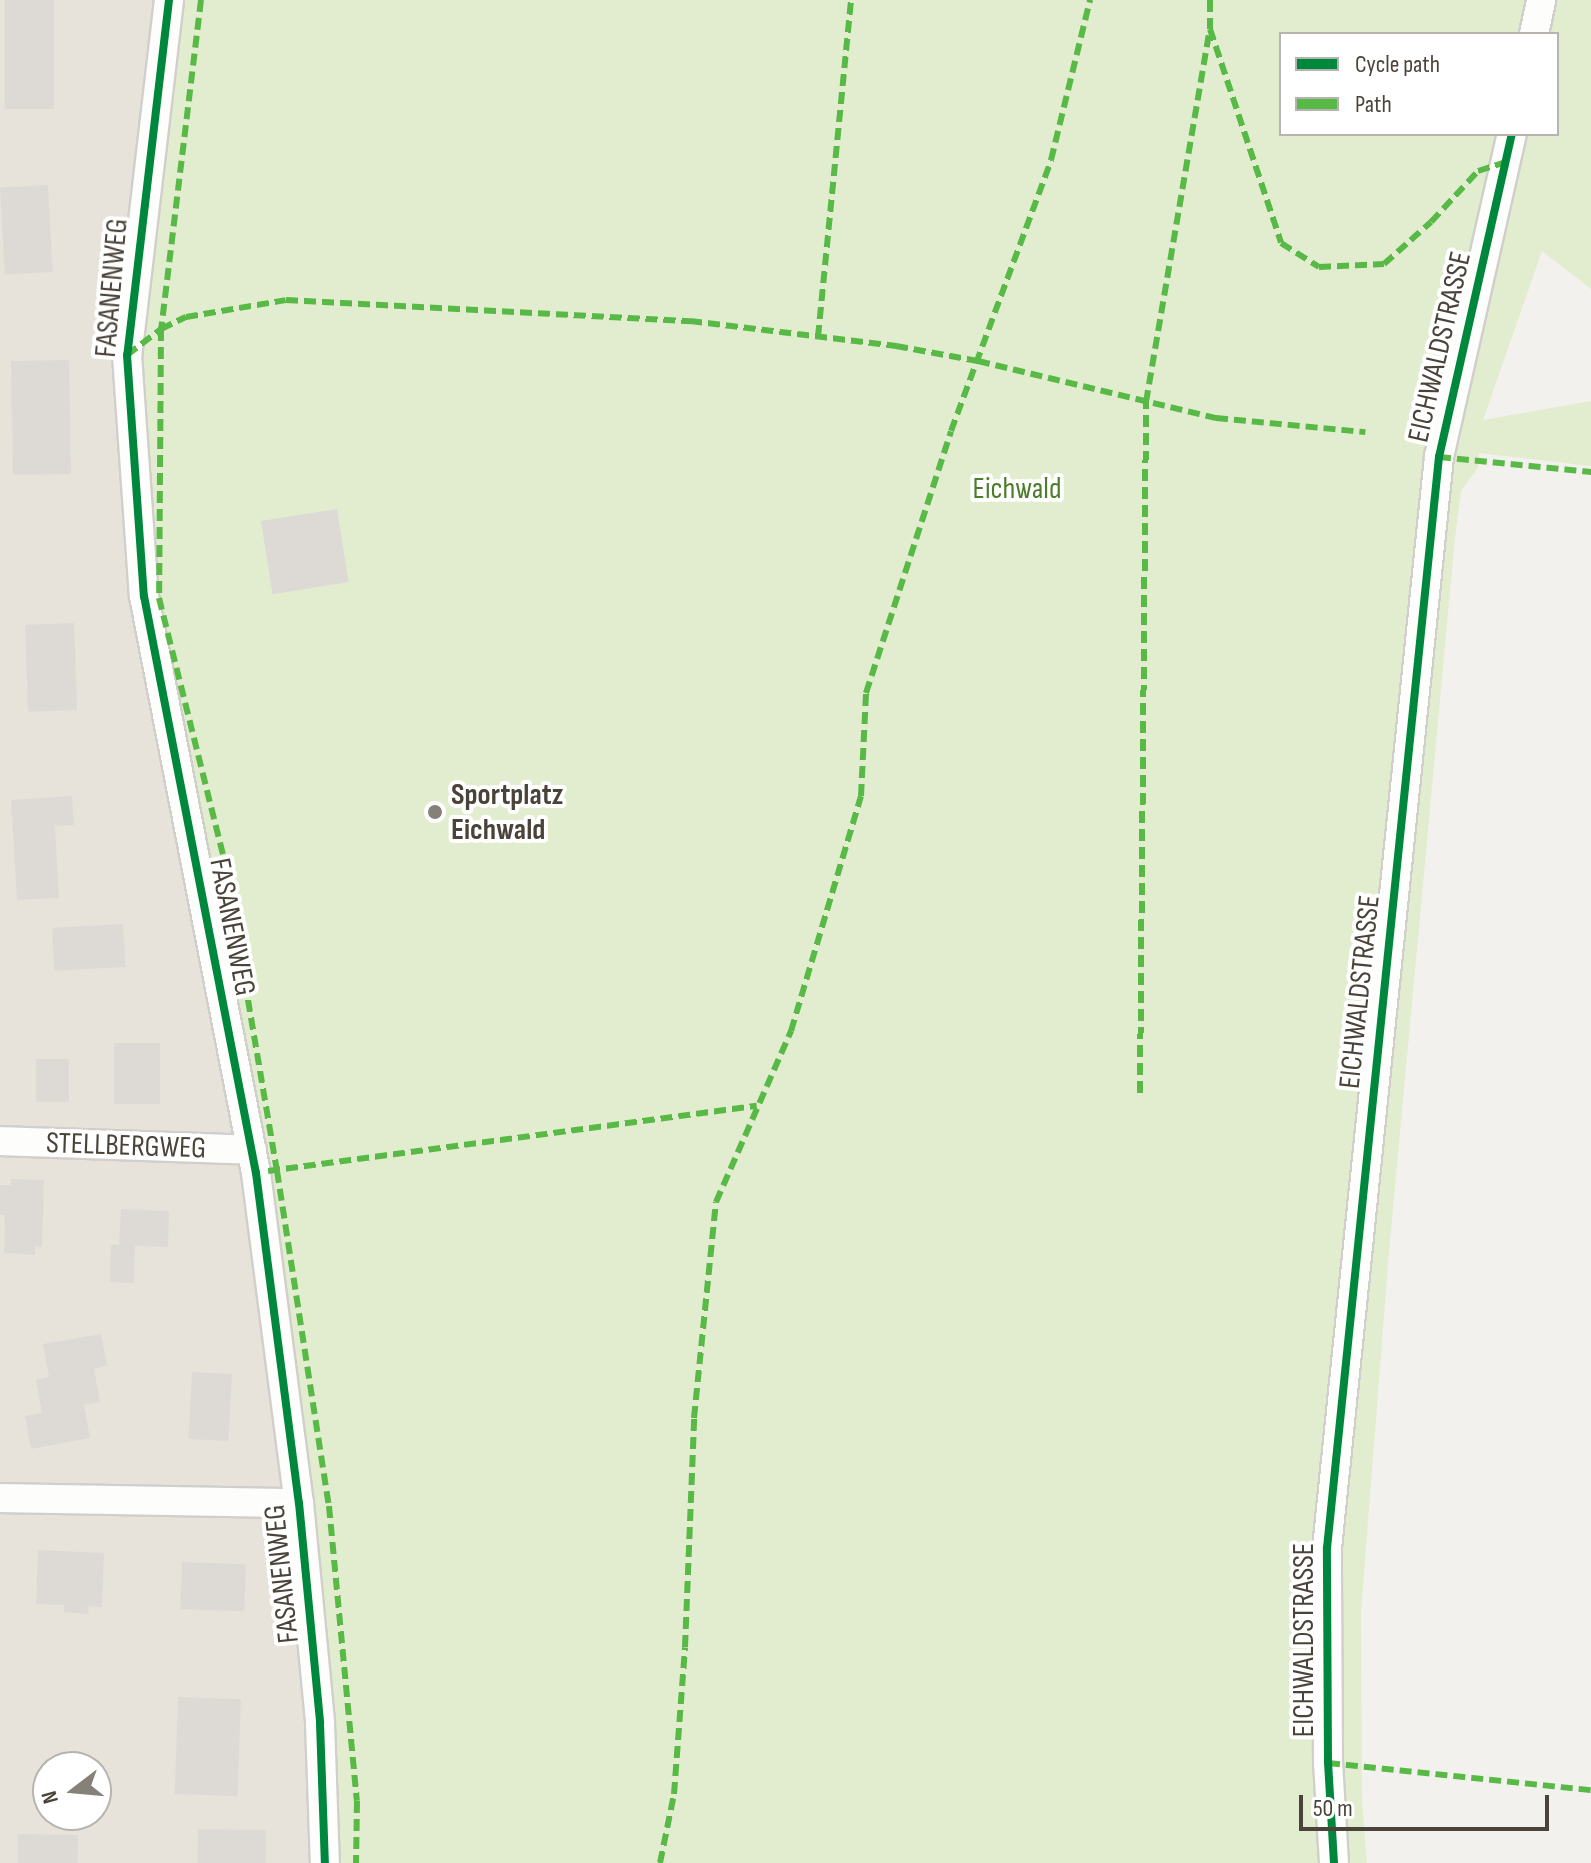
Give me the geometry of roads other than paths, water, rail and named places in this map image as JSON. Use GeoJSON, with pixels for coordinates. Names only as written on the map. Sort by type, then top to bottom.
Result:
{"type":"FeatureCollection","features":[{"type":"Feature","properties":{"kind":"street","name":"FASANENWEG"},"geometry":{"type":"LineString","coordinates":[[169,0],[127,355],[144,596],[252,1150],[299,1503],[320,1723],[325,1863]]}},
{"type":"Feature","properties":{"kind":"street"},"geometry":{"type":"LineString","coordinates":[[1534,32],[1541,0]]}},
{"type":"Feature","properties":{"kind":"street","name":"EICHWALDSTRASSE"},"geometry":{"type":"LineString","coordinates":[[1334,1863],[1328,1763],[1327,1578],[1333,1484],[1439,457],[1512,136]]}},
{"type":"Feature","properties":{"kind":"street","name":"STELLBERGWEG"},"geometry":{"type":"LineString","coordinates":[[0,1141],[252,1150]]}},
{"type":"Feature","properties":{"kind":"street"},"geometry":{"type":"LineString","coordinates":[[0,1498],[299,1503]]}},
{"type":"Feature","properties":{"kind":"place","name":"Sportplatz Eichwald"},"geometry":{"type":"Point","coordinates":[435,812]}},
{"type":"Feature","properties":{"kind":"park label","name":"Eichwald"},"geometry":{"type":"Point","coordinates":[1017,489]}}]}
